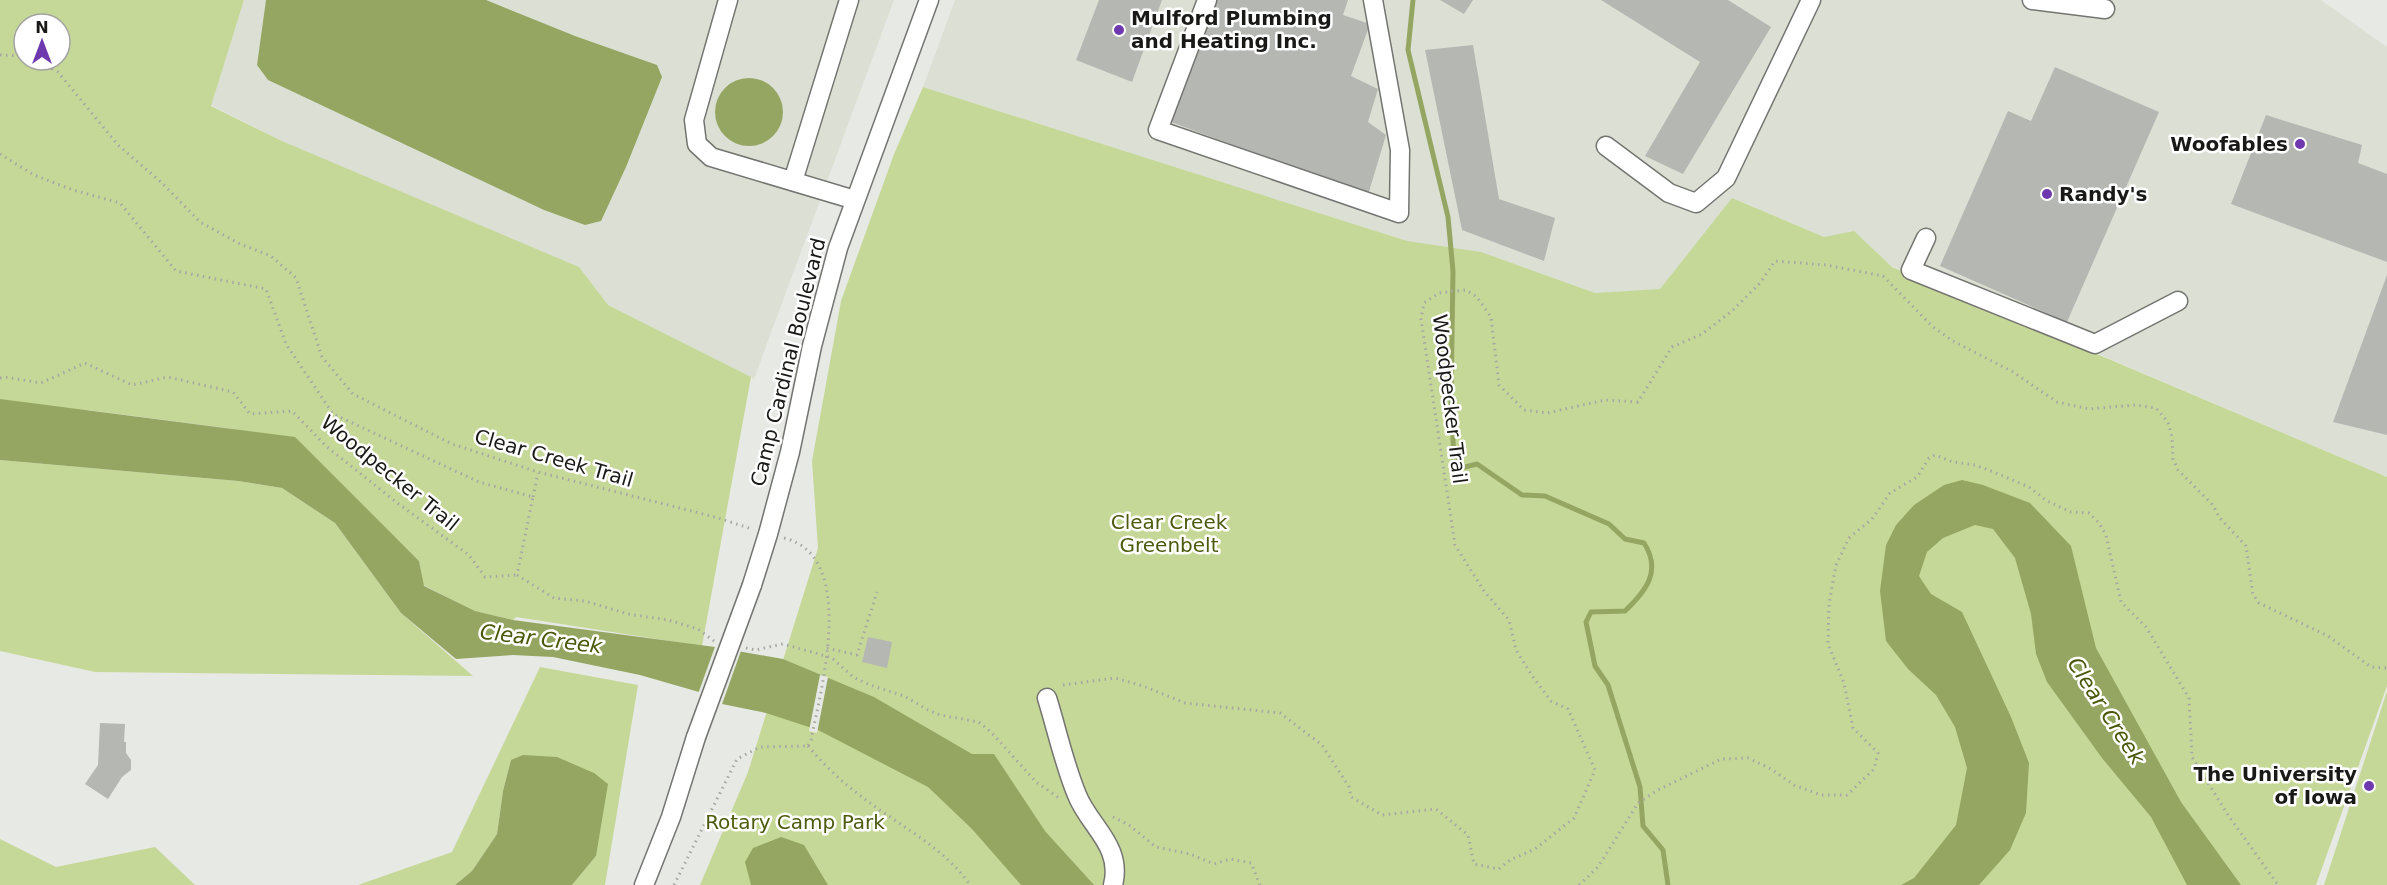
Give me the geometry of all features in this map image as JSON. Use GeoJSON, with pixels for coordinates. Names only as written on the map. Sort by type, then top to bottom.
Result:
{"type":"FeatureCollection","features":[{"type":"Feature","properties":{"kind":"street"},"geometry":{"type":"LineString","coordinates":[[728,0],[694,120],[697,144],[711,157],[855,200]]}},
{"type":"Feature","properties":{"kind":"street"},"geometry":{"type":"LineString","coordinates":[[793,181],[849,0]]}},
{"type":"Feature","properties":{"kind":"street","name":"Camp Cardinal Boulevard"},"geometry":{"type":"LineString","coordinates":[[644,885],[671,817],[696,737],[752,585],[790,453],[812,346],[838,248],[929,0]]}},
{"type":"Feature","properties":{"kind":"street"},"geometry":{"type":"LineString","coordinates":[[1207,0],[1158,130],[1399,213],[1400,150],[1373,0]]}},
{"type":"Feature","properties":{"kind":"street"},"geometry":{"type":"LineString","coordinates":[[1606,146],[1669,193],[1696,203],[1726,178],[1811,0]]}},
{"type":"Feature","properties":{"kind":"street"},"geometry":{"type":"LineString","coordinates":[[2032,0],[2105,9]]}},
{"type":"Feature","properties":{"kind":"street"},"geometry":{"type":"LineString","coordinates":[[1926,238],[1911,270],[2095,344],[2178,301]]}},
{"type":"Feature","properties":{"kind":"street"},"geometry":{"type":"LineString","coordinates":[[1047,698],[1077,797],[1108,844],[1117,870],[1113,885]]}},
{"type":"Feature","properties":{"kind":"path","name":"Clear Creek Trail"},"geometry":{"type":"LineString","coordinates":[[58,72],[118,145],[162,183],[200,222],[240,244],[272,256],[296,278],[322,357],[353,394],[452,444],[538,472],[715,517],[793,540],[808,550],[820,570],[829,609],[830,629],[824,675],[808,746]]}},
{"type":"Feature","properties":{"kind":"path","name":"Woodpecker Trail"},"geometry":{"type":"LineString","coordinates":[[0,154],[34,175],[73,190],[120,203],[176,271],[266,289],[286,344],[333,414],[479,483],[532,497]]}},
{"type":"Feature","properties":{"kind":"path","name":"Woodpecker Trail"},"geometry":{"type":"LineString","coordinates":[[1064,685],[1115,678],[1143,686],[1185,703],[1280,713],[1322,746],[1349,787],[1352,797],[1382,815],[1436,809],[1468,835],[1474,864],[1498,869],[1510,860],[1535,849],[1574,818],[1595,770],[1568,709],[1551,701],[1533,678],[1516,650],[1509,620],[1484,591],[1455,545],[1421,319],[1424,303],[1438,293],[1466,290],[1477,297],[1491,317],[1499,385],[1524,410],[1547,413],[1605,400],[1638,402],[1672,348],[1702,334],[1732,311],[1760,283],[1775,261],[1826,265],[1883,276],[1933,327],[1953,341],[2013,372],[2057,402],[2090,409],[2135,405],[2157,408],[2168,422],[2172,437],[2173,459],[2178,470],[2246,546],[2253,595],[2259,603],[2328,636],[2371,667],[2387,668]]}},
{"type":"Feature","properties":{"kind":"path","name":"Woodpecker Trail"},"geometry":{"type":"LineString","coordinates":[[0,378],[41,383],[85,363],[132,386],[168,377],[233,392],[250,414],[292,411],[327,447],[396,502],[469,555],[485,577],[517,575]]}},
{"type":"Feature","properties":{"kind":"path"},"geometry":{"type":"LineString","coordinates":[[1579,885],[1598,867],[1638,803],[1658,790],[1721,759],[1748,758],[1772,769],[1794,785],[1821,795],[1847,795],[1874,769],[1878,753],[1853,728],[1844,683],[1828,644],[1829,604],[1836,565],[1849,538],[1872,519],[1890,493],[1917,477],[1929,458],[1935,455],[1991,471],[2029,488],[2047,501],[2071,513],[2089,513],[2099,523],[2106,535],[2121,602],[2146,627],[2189,698],[2192,757],[2228,814],[2278,885]]}},
{"type":"Feature","properties":{"kind":"path"},"geometry":{"type":"LineString","coordinates":[[538,472],[517,575],[554,598],[585,601],[628,614],[668,620],[698,629],[718,644]]}},
{"type":"Feature","properties":{"kind":"path"},"geometry":{"type":"LineString","coordinates":[[827,648],[857,656],[877,592]]}},
{"type":"Feature","properties":{"kind":"path"},"geometry":{"type":"LineString","coordinates":[[737,647],[755,650],[783,644],[834,659],[853,678],[870,686],[904,696],[940,715],[979,723],[991,732],[1036,783],[1063,800],[1077,797]]}},
{"type":"Feature","properties":{"kind":"path"},"geometry":{"type":"LineString","coordinates":[[674,885],[737,759],[760,747],[808,746],[827,768],[863,798],[920,837],[963,875],[970,885]]}},
{"type":"Feature","properties":{"kind":"path"},"geometry":{"type":"LineString","coordinates":[[1112,817],[1129,825],[1156,847],[1190,854],[1214,864],[1230,859],[1251,863],[1260,885]]}},
{"type":"Feature","properties":{"kind":"shaded area"},"geometry":{"type":"Polygon","coordinates":[[[244,0],[894,0],[754,379],[211,105],[244,0]]]}},
{"type":"Feature","properties":{"kind":"shaded area"},"geometry":{"type":"Polygon","coordinates":[[[955,0],[2321,0],[2387,47],[2387,477],[1732,198],[1675,327],[923,87],[955,0]]]}},
{"type":"Feature","properties":{"kind":"green space"},"geometry":{"type":"Polygon","coordinates":[[[0,0],[244,0],[211,106],[282,141],[579,267],[608,305],[751,377],[702,646],[516,617],[513,620],[474,611],[423,585],[419,561],[304,450],[234,429],[87,410],[0,409],[0,0]]]}},
{"type":"Feature","properties":{"kind":"green space","name":"Clear Creek Greenbelt"},"geometry":{"type":"Polygon","coordinates":[[[923,87],[1407,241],[1481,252],[1595,293],[1660,289],[1732,198],[1824,237],[1854,231],[1892,267],[2387,477],[2387,686],[2316,885],[700,885],[748,772],[818,548],[812,461],[841,301],[894,154],[923,87]]]}},
{"type":"Feature","properties":{"kind":"green space"},"geometry":{"type":"Polygon","coordinates":[[[0,460],[238,481],[282,488],[335,523],[401,613],[473,676],[95,672],[0,651],[0,460]]]}},
{"type":"Feature","properties":{"kind":"green space"},"geometry":{"type":"Polygon","coordinates":[[[540,667],[638,685],[605,885],[572,885],[596,856],[511,760],[503,791],[497,834],[472,871],[455,885],[358,885],[452,852],[540,667]]]}},
{"type":"Feature","properties":{"kind":"green space","name":"The University of Iowa"},"geometry":{"type":"Polygon","coordinates":[[[2387,691],[2387,885],[2324,885],[2387,691]]]}},
{"type":"Feature","properties":{"kind":"green space"},"geometry":{"type":"Polygon","coordinates":[[[0,839],[56,867],[155,847],[195,885],[0,885],[0,839]]]}},
{"type":"Feature","properties":{"kind":"water"},"geometry":{"type":"Polygon","coordinates":[[[266,0],[486,0],[575,36],[657,65],[662,77],[626,167],[601,221],[585,225],[544,210],[268,80],[257,65],[266,0]]]}},
{"type":"Feature","properties":{"kind":"water"},"geometry":{"type":"Polygon","coordinates":[[[742,78],[756,78],[768,83],[778,93],[783,112],[778,131],[768,141],[756,146],[742,146],[730,141],[720,131],[715,119],[715,105],[720,93],[730,83],[742,78]]]}},
{"type":"Feature","properties":{"kind":"water","name":"Clear Creek"},"geometry":{"type":"Polygon","coordinates":[[[0,399],[295,437],[419,561],[424,586],[475,611],[513,620],[715,647],[783,659],[874,697],[972,754],[994,754],[1045,831],[1094,885],[1021,885],[972,829],[928,787],[818,730],[766,713],[722,704],[699,692],[640,675],[553,657],[513,655],[456,659],[401,613],[335,523],[282,488],[238,481],[0,460],[0,399]]]}},
{"type":"Feature","properties":{"kind":"water","name":"Clear Creek"},"geometry":{"type":"Polygon","coordinates":[[[1962,480],[1983,485],[2030,503],[2071,546],[2096,648],[2181,802],[2241,885],[2187,885],[2151,817],[2102,758],[2047,682],[2036,654],[2031,614],[2015,558],[1993,529],[1975,525],[1943,538],[1927,552],[1919,576],[1931,594],[1962,612],[2011,717],[2029,763],[2026,813],[2010,850],[1979,885],[1901,885],[1914,878],[1956,825],[1967,768],[1955,727],[1936,695],[1908,669],[1886,641],[1880,591],[1886,545],[1896,525],[1914,505],[1944,485],[1962,480]]]}},
{"type":"Feature","properties":{"kind":"water"},"geometry":{"type":"Polygon","coordinates":[[[523,755],[557,757],[594,773],[608,784],[596,856],[572,885],[455,885],[472,871],[497,834],[503,791],[511,760],[523,755]]]}},
{"type":"Feature","properties":{"kind":"water"},"geometry":{"type":"Polygon","coordinates":[[[781,837],[804,845],[828,885],[751,885],[745,862],[753,848],[781,837]]]}},
{"type":"Feature","properties":{"kind":"pier"},"geometry":{"type":"Polygon","coordinates":[[[716,644],[742,648],[721,707],[698,694],[716,644]]]}},
{"type":"Feature","properties":{"kind":"pier"},"geometry":{"type":"Polygon","coordinates":[[[820,675],[828,677],[817,733],[809,731],[820,675]]]}},
{"type":"Feature","properties":{"kind":"building","name":"Mulford Plumbing and Heating Inc."},"geometry":{"type":"Polygon","coordinates":[[[1099,0],[1162,0],[1132,82],[1076,60],[1099,0]]]}},
{"type":"Feature","properties":{"kind":"building"},"geometry":{"type":"Polygon","coordinates":[[[1217,0],[1348,0],[1343,15],[1370,24],[1351,76],[1378,89],[1368,122],[1386,135],[1368,195],[1171,122],[1217,0]]]}},
{"type":"Feature","properties":{"kind":"building"},"geometry":{"type":"Polygon","coordinates":[[[1440,0],[1473,0],[1464,14],[1440,0]]]}},
{"type":"Feature","properties":{"kind":"building"},"geometry":{"type":"Polygon","coordinates":[[[1601,0],[1728,0],[1771,27],[1683,174],[1645,156],[1700,62],[1601,0]]]}},
{"type":"Feature","properties":{"kind":"building"},"geometry":{"type":"Polygon","coordinates":[[[1473,45],[1499,199],[1555,218],[1544,261],[1462,230],[1425,50],[1473,45]]]}},
{"type":"Feature","properties":{"kind":"building","name":"Randy's"},"geometry":{"type":"Polygon","coordinates":[[[2055,67],[2159,112],[2067,322],[1940,266],[2008,111],[2031,121],[2055,67]]]}},
{"type":"Feature","properties":{"kind":"building"},"geometry":{"type":"Polygon","coordinates":[[[2266,115],[2362,145],[2358,163],[2387,174],[2387,262],[2231,204],[2266,115]]]}},
{"type":"Feature","properties":{"kind":"building"},"geometry":{"type":"Polygon","coordinates":[[[2387,275],[2387,435],[2333,422],[2387,275]]]}},
{"type":"Feature","properties":{"kind":"building"},"geometry":{"type":"Polygon","coordinates":[[[868,637],[892,642],[887,668],[862,662],[868,637]]]}},
{"type":"Feature","properties":{"kind":"building"},"geometry":{"type":"Polygon","coordinates":[[[100,723],[125,724],[124,742],[126,742],[126,753],[131,760],[131,770],[122,777],[108,799],[85,784],[98,765],[100,723]]]}},
{"type":"Feature","properties":{"kind":"waterway"},"geometry":{"type":"LineString","coordinates":[[1413,0],[1408,50],[1448,217],[1453,271],[1451,401],[1454,459],[1465,467],[1477,464],[1522,495],[1545,496],[1609,524],[1625,539],[1644,543],[1652,563],[1645,588],[1625,611],[1591,612],[1586,622],[1595,666],[1608,685],[1640,787],[1643,826],[1663,850],[1668,885]]}},
{"type":"Feature","properties":{"kind":"place","name":"Mulford Plumbing and Heating Inc."},"geometry":{"type":"Point","coordinates":[1119,30]}},
{"type":"Feature","properties":{"kind":"place","name":"Woofables"},"geometry":{"type":"Point","coordinates":[2300,144]}},
{"type":"Feature","properties":{"kind":"place","name":"Randy's"},"geometry":{"type":"Point","coordinates":[2047,194]}},
{"type":"Feature","properties":{"kind":"place","name":"The University of Iowa"},"geometry":{"type":"Point","coordinates":[2369,786]}},
{"type":"Feature","properties":{"kind":"park label","name":"Rotary Camp Park"},"geometry":{"type":"Point","coordinates":[795,822]}}]}
